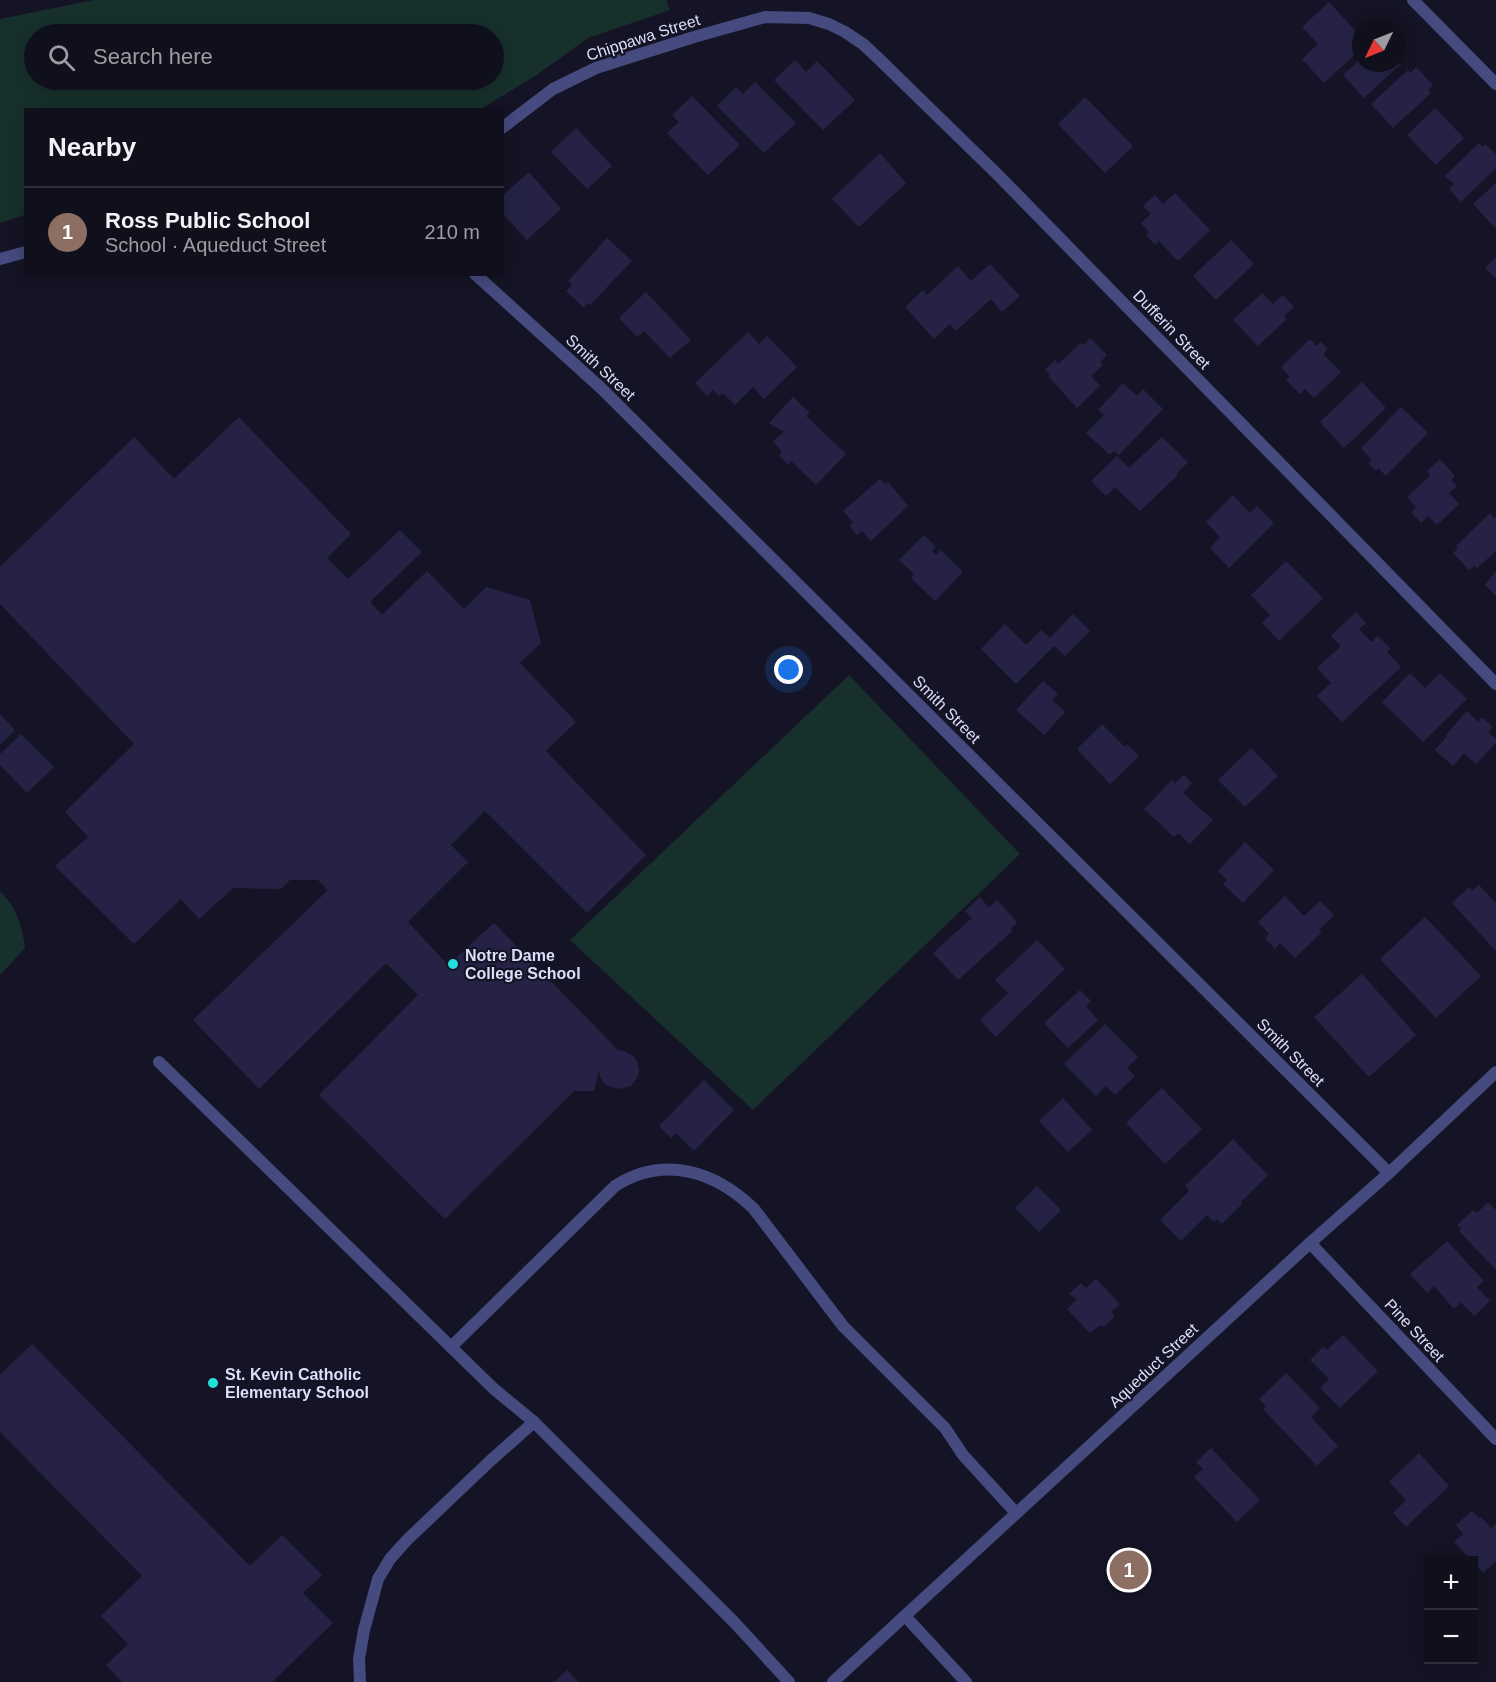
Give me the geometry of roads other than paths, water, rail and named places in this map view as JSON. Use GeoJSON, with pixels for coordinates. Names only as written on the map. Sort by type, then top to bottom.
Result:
{"type":"FeatureCollection","features":[{"type":"Feature","properties":{"kind":"street"},"geometry":{"type":"LineString","coordinates":[[1413,0],[1496,84]]}},
{"type":"Feature","properties":{"kind":"street","name":"Chippawa Street"},"geometry":{"type":"LineString","coordinates":[[504,126],[553,89],[596,68],[765,17],[809,18]]}},
{"type":"Feature","properties":{"kind":"street","name":"Dufferin Street"},"geometry":{"type":"LineString","coordinates":[[809,18],[845,32],[863,44],[888,67],[997,174],[1496,684]]}},
{"type":"Feature","properties":{"kind":"street"},"geometry":{"type":"LineString","coordinates":[[0,260],[24,253]]}},
{"type":"Feature","properties":{"kind":"street","name":"Smith Street"},"geometry":{"type":"LineString","coordinates":[[477,276],[601,388],[1389,1173]]}},
{"type":"Feature","properties":{"kind":"street"},"geometry":{"type":"LineString","coordinates":[[159,1062],[494,1389],[534,1422],[734,1622],[789,1682]]}},
{"type":"Feature","properties":{"kind":"street","name":"Aqueduct Street"},"geometry":{"type":"LineString","coordinates":[[833,1682],[1389,1173],[1496,1072]]}},
{"type":"Feature","properties":{"kind":"street"},"geometry":{"type":"LineString","coordinates":[[451,1347],[615,1186],[637,1174],[648,1171],[686,1170],[722,1184],[754,1209],[843,1326],[945,1428],[963,1455],[1016,1513]]}},
{"type":"Feature","properties":{"kind":"street","name":"Pine Street"},"geometry":{"type":"LineString","coordinates":[[1310,1243],[1496,1439]]}},
{"type":"Feature","properties":{"kind":"street"},"geometry":{"type":"LineString","coordinates":[[360,1682],[358,1659],[364,1630],[378,1579],[390,1558],[423,1524],[534,1422]]}},
{"type":"Feature","properties":{"kind":"street"},"geometry":{"type":"LineString","coordinates":[[905,1616],[966,1682]]}},
{"type":"Feature","properties":{"kind":"place","name":"Notre Dame College School"},"geometry":{"type":"Point","coordinates":[453,964]}},
{"type":"Feature","properties":{"kind":"place","name":"St. Kevin Catholic Elementary School"},"geometry":{"type":"Point","coordinates":[213,1383]}},
{"type":"Feature","properties":{"kind":"place","name":"Ross Public School"},"geometry":{"type":"Point","coordinates":[1129,1570]}}]}
